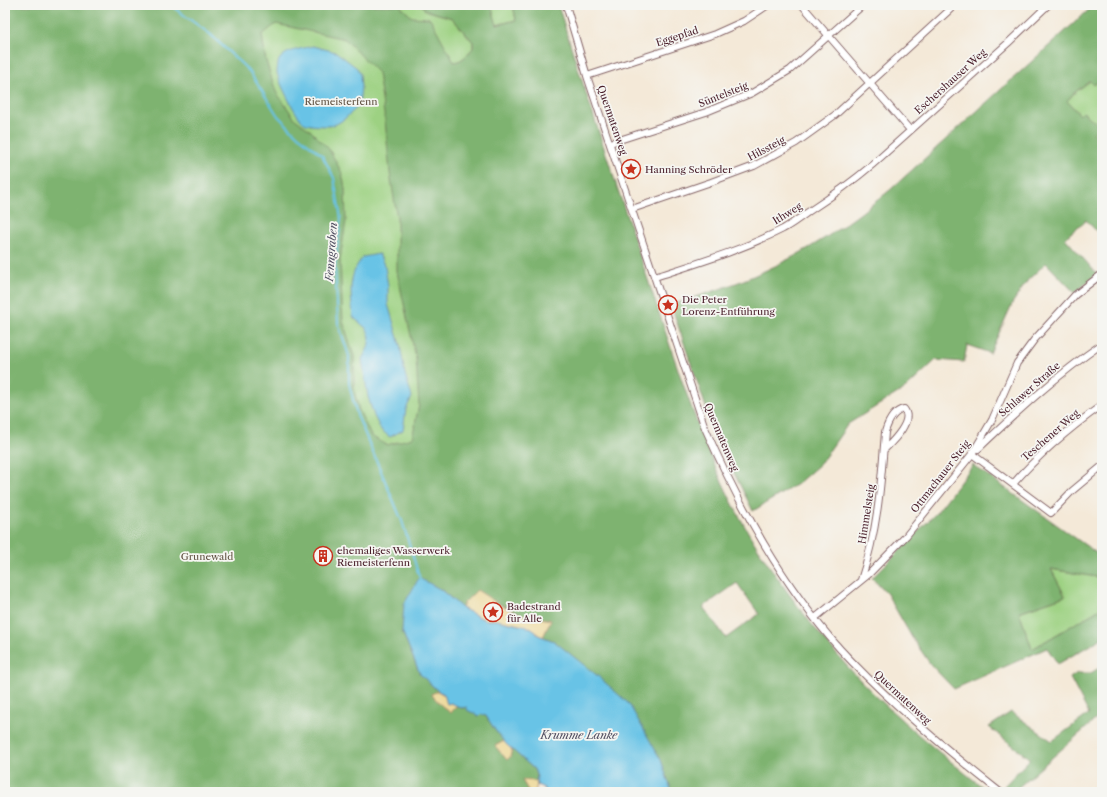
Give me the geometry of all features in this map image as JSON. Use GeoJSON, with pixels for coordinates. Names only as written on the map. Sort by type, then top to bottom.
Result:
{"type":"FeatureCollection","features":[{"type":"Feature","properties":{"kind":"street","name":"Quermatenweg"},"geometry":{"type":"LineString","coordinates":[[566,5],[587,76],[705,428],[747,515],[791,585],[815,618],[840,648],[874,683],[930,735],[1000,792]]}},
{"type":"Feature","properties":{"kind":"street","name":"Eggepfad"},"geometry":{"type":"LineString","coordinates":[[587,76],[715,34],[744,21],[768,5]]}},
{"type":"Feature","properties":{"kind":"street"},"geometry":{"type":"LineString","coordinates":[[802,5],[910,130]]}},
{"type":"Feature","properties":{"kind":"street"},"geometry":{"type":"LineString","coordinates":[[828,36],[863,5]]}},
{"type":"Feature","properties":{"kind":"street"},"geometry":{"type":"LineString","coordinates":[[869,83],[955,5]]}},
{"type":"Feature","properties":{"kind":"street","name":"Eschershauser Weg"},"geometry":{"type":"LineString","coordinates":[[910,130],[1008,43],[1048,5]]}},
{"type":"Feature","properties":{"kind":"street","name":"Süntelsteig"},"geometry":{"type":"LineString","coordinates":[[610,143],[706,112],[752,93],[790,70],[828,36]]}},
{"type":"Feature","properties":{"kind":"street","name":"Hilssteig"},"geometry":{"type":"LineString","coordinates":[[632,209],[754,166],[796,143],[816,129],[835,115],[869,83]]}},
{"type":"Feature","properties":{"kind":"street","name":"Ithweg"},"geometry":{"type":"LineString","coordinates":[[655,277],[745,246],[785,228],[855,179],[910,130]]}},
{"type":"Feature","properties":{"kind":"street","name":"Ottmachauer Steig"},"geometry":{"type":"LineString","coordinates":[[815,618],[860,581],[906,536],[972,454],[992,420],[1017,363],[1034,340],[1075,296],[1102,274]]}},
{"type":"Feature","properties":{"kind":"street","name":"Schlawer Straße"},"geometry":{"type":"LineString","coordinates":[[972,454],[1025,404],[1076,361],[1102,344]]}},
{"type":"Feature","properties":{"kind":"street","name":"Teschener Weg"},"geometry":{"type":"LineString","coordinates":[[1013,484],[1027,468],[1080,421],[1102,405]]}},
{"type":"Feature","properties":{"kind":"street","name":"Himmelsteig"},"geometry":{"type":"LineString","coordinates":[[860,581],[870,555],[873,540],[880,494],[887,425],[895,414],[904,409],[907,416],[903,427],[898,436],[885,449]]}},
{"type":"Feature","properties":{"kind":"street"},"geometry":{"type":"LineString","coordinates":[[972,454],[1051,513],[1072,491],[1102,466]]}},
{"type":"Feature","properties":{"kind":"green space","name":"Grunewald"},"geometry":{"type":"Polygon","coordinates":[[[5,5],[399,5],[412,17],[430,18],[454,62],[467,55],[473,48],[473,42],[452,18],[425,10],[422,5],[491,5],[497,25],[516,20],[513,5],[558,5],[603,146],[686,392],[713,462],[746,529],[766,561],[810,622],[847,666],[875,695],[907,724],[989,792],[672,792],[661,760],[554,641],[543,637],[551,620],[520,614],[492,600],[464,603],[462,608],[440,589],[402,631],[420,674],[438,691],[432,695],[451,712],[457,705],[462,708],[467,707],[468,710],[479,716],[481,714],[486,716],[504,741],[495,746],[501,752],[510,757],[512,749],[534,769],[537,778],[536,781],[522,780],[529,792],[5,792],[5,5]],[[276,24],[262,35],[266,61],[276,92],[295,119],[311,131],[329,149],[342,173],[345,188],[346,221],[340,260],[343,321],[354,356],[354,390],[359,410],[371,436],[387,445],[412,438],[419,405],[416,359],[397,272],[397,218],[378,73],[345,39],[276,24]],[[737,583],[703,607],[726,638],[759,614],[737,583]]]}},
{"type":"Feature","properties":{"kind":"green space","name":"Riemeisterfenn"},"geometry":{"type":"Polygon","coordinates":[[[319,5],[403,79],[438,362],[412,569],[165,15],[319,5]]]}},
{"type":"Feature","properties":{"kind":"green space"},"geometry":{"type":"Polygon","coordinates":[[[399,5],[422,5],[425,10],[452,18],[473,42],[473,48],[462,59],[454,62],[399,5]]]}},
{"type":"Feature","properties":{"kind":"green space"},"geometry":{"type":"Polygon","coordinates":[[[491,5],[513,5],[516,20],[496,25],[491,5]]]}},
{"type":"Feature","properties":{"kind":"green space"},"geometry":{"type":"Polygon","coordinates":[[[1094,5],[1102,5],[1102,78],[1094,85],[1090,81],[1074,93],[1067,101],[1080,115],[1083,112],[1100,126],[1093,133],[1102,142],[1102,237],[1086,220],[1065,238],[1097,274],[1075,293],[1046,263],[1028,280],[1013,302],[990,353],[967,345],[964,362],[936,360],[906,388],[848,424],[820,464],[797,484],[753,511],[723,451],[712,425],[671,305],[749,278],[778,265],[812,246],[860,214],[890,190],[1094,5]]]}},
{"type":"Feature","properties":{"kind":"green space"},"geometry":{"type":"Polygon","coordinates":[[[1102,78],[1102,142],[1093,133],[1099,126],[1083,112],[1080,115],[1067,101],[1074,93],[1090,81],[1094,85],[1102,78]]]}},
{"type":"Feature","properties":{"kind":"green space"},"geometry":{"type":"Polygon","coordinates":[[[973,465],[1102,557],[1102,578],[1051,569],[1065,596],[1019,612],[1032,649],[1102,608],[1102,638],[1058,664],[1047,648],[954,689],[931,665],[913,639],[887,594],[872,578],[937,512],[973,465]]]}},
{"type":"Feature","properties":{"kind":"green space"},"geometry":{"type":"Polygon","coordinates":[[[1051,569],[1102,578],[1102,608],[1032,649],[1019,612],[1065,596],[1051,569]]]}},
{"type":"Feature","properties":{"kind":"green space"},"geometry":{"type":"Polygon","coordinates":[[[1102,666],[1102,714],[1013,792],[1004,786],[1030,759],[989,727],[1011,712],[1052,741],[1089,714],[1070,678],[1077,673],[1091,673],[1102,666]]]}},
{"type":"Feature","properties":{"kind":"sand","name":"Badestrand für Alle"},"geometry":{"type":"Polygon","coordinates":[[[477,590],[502,606],[520,614],[551,620],[543,637],[538,635],[532,628],[497,620],[485,620],[462,608],[464,603],[477,590]]]}},
{"type":"Feature","properties":{"kind":"sand"},"geometry":{"type":"Polygon","coordinates":[[[438,691],[457,705],[451,713],[431,694],[438,691]]]}},
{"type":"Feature","properties":{"kind":"sand"},"geometry":{"type":"Polygon","coordinates":[[[504,741],[512,749],[510,757],[507,760],[495,746],[504,741]]]}},
{"type":"Feature","properties":{"kind":"sand"},"geometry":{"type":"Polygon","coordinates":[[[522,780],[536,781],[537,785],[535,792],[529,792],[522,780]]]}},
{"type":"Feature","properties":{"kind":"water"},"geometry":{"type":"Polygon","coordinates":[[[313,46],[336,52],[357,68],[360,74],[361,87],[359,106],[341,121],[329,126],[309,125],[301,120],[284,91],[277,72],[279,60],[285,54],[294,50],[313,46]]]}},
{"type":"Feature","properties":{"kind":"water"},"geometry":{"type":"Polygon","coordinates":[[[379,254],[385,267],[388,286],[388,304],[400,345],[405,374],[412,397],[406,409],[403,430],[390,437],[381,430],[374,416],[368,397],[362,359],[368,348],[370,337],[367,329],[353,317],[351,300],[352,278],[358,264],[363,257],[379,254]]]}},
{"type":"Feature","properties":{"kind":"water","name":"Krumme Lanke"},"geometry":{"type":"Polygon","coordinates":[[[419,578],[440,589],[462,608],[485,620],[497,620],[532,628],[538,635],[554,641],[599,677],[629,704],[661,760],[672,792],[546,792],[544,788],[537,785],[537,777],[534,769],[506,744],[486,716],[481,714],[479,716],[467,710],[467,707],[462,708],[451,703],[447,704],[444,694],[438,691],[420,674],[402,631],[404,604],[419,578]]]}},
{"type":"Feature","properties":{"kind":"waterway","name":"Fenngraben"},"geometry":{"type":"LineString","coordinates":[[170,5],[210,34],[249,71],[278,116],[297,135],[322,155],[334,178],[341,219],[335,266],[338,323],[349,356],[349,384],[357,415],[402,521],[420,579]]}},
{"type":"Feature","properties":{"kind":"place","name":"Hanning Schröder"},"geometry":{"type":"Point","coordinates":[631,169]}},
{"type":"Feature","properties":{"kind":"place","name":"Die Peter Lorenz-Entführung"},"geometry":{"type":"Point","coordinates":[668,305]}},
{"type":"Feature","properties":{"kind":"place","name":"ehemaliges Wasserwerk Riemeisterfenn"},"geometry":{"type":"Point","coordinates":[323,556]}},
{"type":"Feature","properties":{"kind":"place","name":"Badestrand für Alle"},"geometry":{"type":"Point","coordinates":[493,612]}}]}
